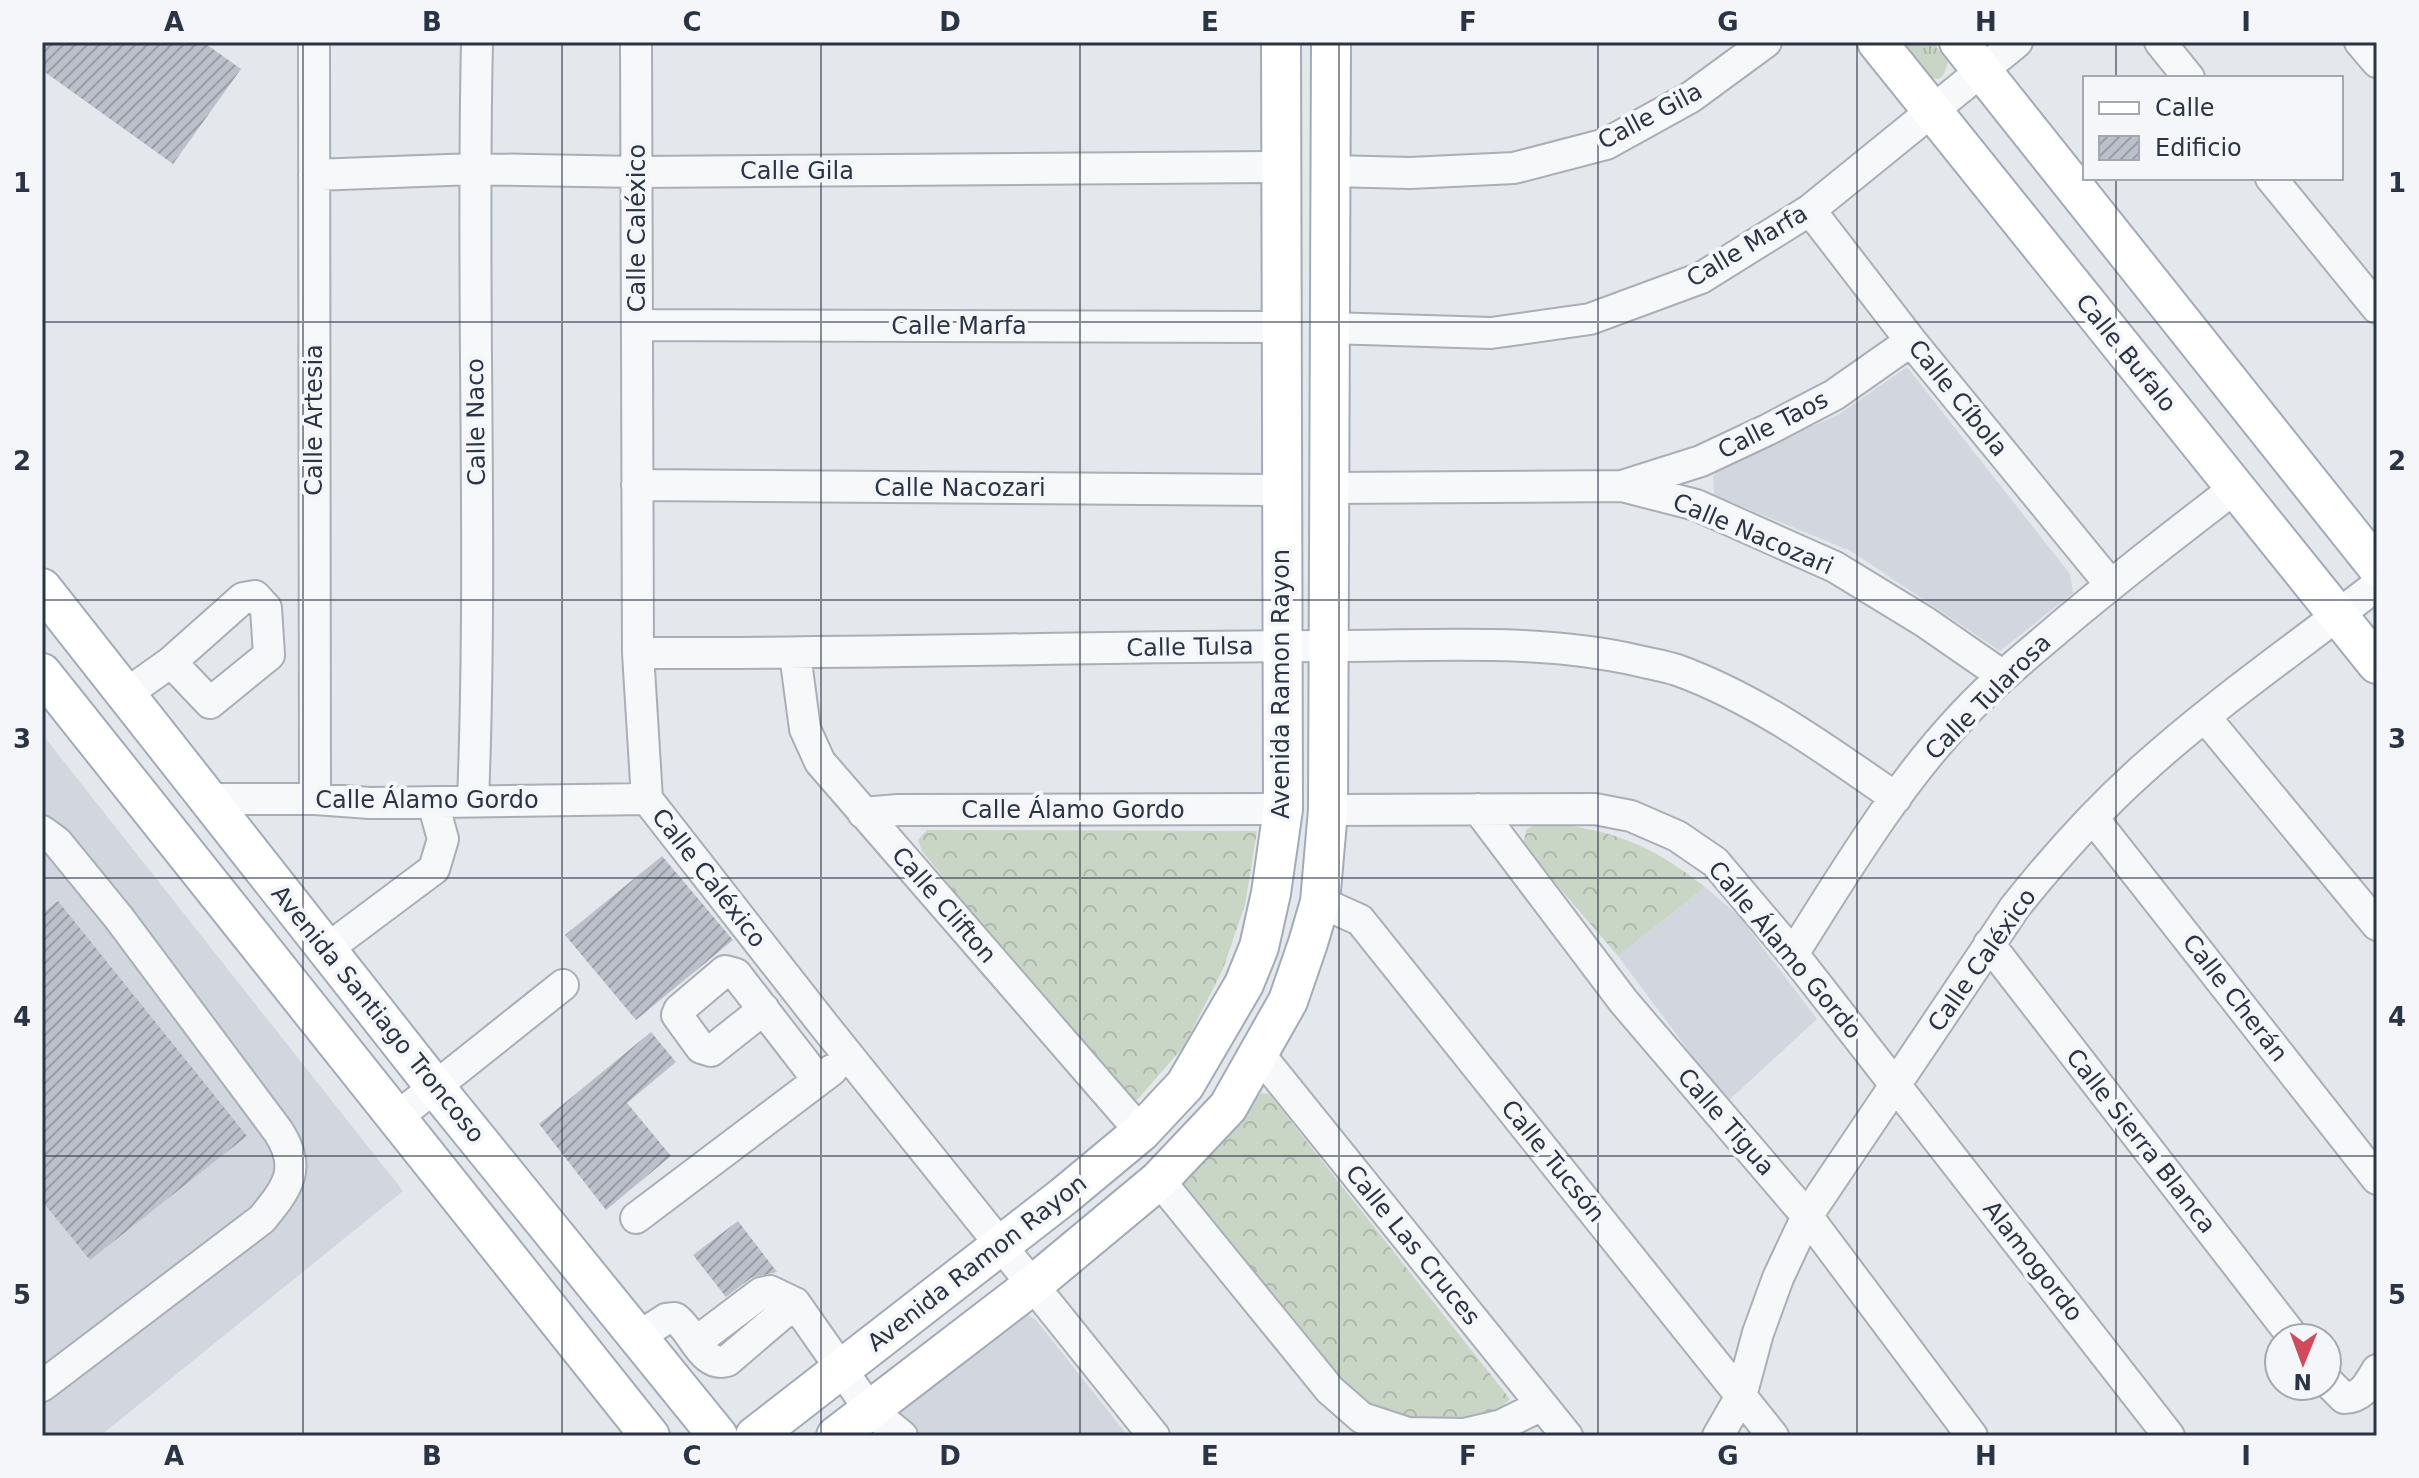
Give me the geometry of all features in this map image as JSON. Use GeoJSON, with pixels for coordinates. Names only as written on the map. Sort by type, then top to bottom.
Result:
{"type":"FeatureCollection","features":[{"type":"Feature","properties":{"kind":"main road","name":"Avenida Ramon Rayon"},"geometry":{"type":"LineString","coordinates":[[755,1436],[1141,1132],[1185,1085],[1244,984],[1259,947],[1271,893],[1283,809],[1281,42]]}},
{"type":"Feature","properties":{"kind":"main road","name":"Avenida Ramon Rayon"},"geometry":{"type":"LineString","coordinates":[[836,1436],[1034,1284],[1159,1180],[1228,1107],[1288,1001],[1320,902],[1328,810],[1331,42]]}},
{"type":"Feature","properties":{"kind":"main road","name":"Calle Bufalo"},"geometry":{"type":"LineString","coordinates":[[1877,42],[2377,664]]}},
{"type":"Feature","properties":{"kind":"main road"},"geometry":{"type":"LineString","coordinates":[[1970,56],[2377,567]]}},
{"type":"Feature","properties":{"kind":"main road","name":"Avenida Santiago Troncoso"},"geometry":{"type":"LineString","coordinates":[[46,602],[126,694],[435,1087],[718,1436]]}},
{"type":"Feature","properties":{"kind":"main road","name":"Avenida Santiago Troncoso"},"geometry":{"type":"LineString","coordinates":[[47,684],[650,1436]]}},
{"type":"Feature","properties":{"kind":"main road"},"geometry":{"type":"LineString","coordinates":[[617,1394],[625,1436]]}},
{"type":"Feature","properties":{"kind":"street","name":"Calle Artesia"},"geometry":{"type":"LineString","coordinates":[[314,42],[315,799]]}},
{"type":"Feature","properties":{"kind":"street","name":"Calle Naco"},"geometry":{"type":"LineString","coordinates":[[473,801],[478,663],[474,169],[477,42]]}},
{"type":"Feature","properties":{"kind":"street","name":"Calle Caléxico"},"geometry":{"type":"LineString","coordinates":[[636,42],[638,653],[647,799],[1154,1436]]}},
{"type":"Feature","properties":{"kind":"street","name":"Calle Gila"},"geometry":{"type":"LineString","coordinates":[[1331,171],[1410,173],[1514,168],[1606,144],[1691,97],[1766,42]]}},
{"type":"Feature","properties":{"kind":"street","name":"Calle Marfa"},"geometry":{"type":"LineString","coordinates":[[1330,328],[1491,333],[1590,319],[1701,278],[1810,210],[1932,112],[1970,56],[2017,42]]}},
{"type":"Feature","properties":{"kind":"street"},"geometry":{"type":"LineString","coordinates":[[2160,42],[2187,76]]}},
{"type":"Feature","properties":{"kind":"street"},"geometry":{"type":"LineString","coordinates":[[2360,42],[2377,62]]}},
{"type":"Feature","properties":{"kind":"street","name":"Calle Gila"},"geometry":{"type":"LineString","coordinates":[[314,175],[474,169],[637,172],[1281,167]]}},
{"type":"Feature","properties":{"kind":"street"},"geometry":{"type":"LineString","coordinates":[[2273,180],[2377,308]]}},
{"type":"Feature","properties":{"kind":"street","name":"Calle Cíbola"},"geometry":{"type":"LineString","coordinates":[[1810,210],[1911,341],[2110,584]]}},
{"type":"Feature","properties":{"kind":"street","name":"Calle Marfa"},"geometry":{"type":"LineString","coordinates":[[637,325],[1281,327]]}},
{"type":"Feature","properties":{"kind":"street","name":"Calle Taos"},"geometry":{"type":"LineString","coordinates":[[1622,486],[1701,461],[1767,430],[1834,395],[1911,341]]}},
{"type":"Feature","properties":{"kind":"street","name":"Calle Nacozari"},"geometry":{"type":"LineString","coordinates":[[637,485],[1282,490]]}},
{"type":"Feature","properties":{"kind":"street","name":"Calle Nacozari"},"geometry":{"type":"LineString","coordinates":[[1329,488],[1622,486],[1696,505],[1835,567],[1925,622],[2003,676]]}},
{"type":"Feature","properties":{"kind":"street","name":"Calle Tularosa"},"geometry":{"type":"LineString","coordinates":[[1793,954],[1896,798],[1924,759],[1963,714],[2110,584],[2235,488]]}},
{"type":"Feature","properties":{"kind":"street","name":"Calle Caléxico"},"geometry":{"type":"LineString","coordinates":[[1718,1436],[1741,1396],[1773,1292],[1807,1216],[1989,944],[2050,863],[2142,769],[2377,585]]}},
{"type":"Feature","properties":{"kind":"street","name":"Calle Tulsa"},"geometry":{"type":"LineString","coordinates":[[638,653],[795,654],[1283,645],[1494,645],[1591,650],[1676,669],[1744,700],[1896,798]]}},
{"type":"Feature","properties":{"kind":"street","name":"Calle Clifton"},"geometry":{"type":"LineString","coordinates":[[795,654],[805,729],[814,751],[829,774],[1141,1132]]}},
{"type":"Feature","properties":{"kind":"street"},"geometry":{"type":"LineString","coordinates":[[126,694],[171,662]]}},
{"type":"Feature","properties":{"kind":"street"},"geometry":{"type":"LineString","coordinates":[[2205,717],[2377,925]]}},
{"type":"Feature","properties":{"kind":"street","name":"Calle Álamo Gordo"},"geometry":{"type":"LineString","coordinates":[[207,799],[433,803],[647,799]]}},
{"type":"Feature","properties":{"kind":"street"},"geometry":{"type":"LineString","coordinates":[[327,949],[434,869],[443,839],[433,803]]}},
{"type":"Feature","properties":{"kind":"street","name":"Calle Álamo Gordo"},"geometry":{"type":"LineString","coordinates":[[863,813],[898,810],[1283,809]]}},
{"type":"Feature","properties":{"kind":"street","name":"Calle Tigua"},"geometry":{"type":"LineString","coordinates":[[1478,809],[1624,1002],[1807,1216],[1972,1436]]}},
{"type":"Feature","properties":{"kind":"street","name":"Calle Álamo Gordo"},"geometry":{"type":"LineString","coordinates":[[1328,810],[1595,809],[1631,816],[1677,836],[1715,862],[1897,1085]]}},
{"type":"Feature","properties":{"kind":"street","name":"Calle Cherán"},"geometry":{"type":"LineString","coordinates":[[2093,818],[2377,1179]]}},
{"type":"Feature","properties":{"kind":"street"},"geometry":{"type":"LineString","coordinates":[[42,831],[57,842],[119,918],[278,1131],[289,1148],[291,1169],[285,1191],[262,1219],[42,1386]]}},
{"type":"Feature","properties":{"kind":"street","name":"Calle Tucsón"},"geometry":{"type":"LineString","coordinates":[[1320,902],[1360,920],[1773,1436]]}},
{"type":"Feature","properties":{"kind":"street","name":"Calle Sierra Blanca"},"geometry":{"type":"LineString","coordinates":[[1989,944],[2282,1322]]}},
{"type":"Feature","properties":{"kind":"street"},"geometry":{"type":"LineString","coordinates":[[396,1118],[563,985]]}},
{"type":"Feature","properties":{"kind":"street"},"geometry":{"type":"LineString","coordinates":[[764,1009],[818,1080]]}},
{"type":"Feature","properties":{"kind":"street","name":"Calle Las Cruces"},"geometry":{"type":"LineString","coordinates":[[1259,1054],[1567,1436]]}},
{"type":"Feature","properties":{"kind":"street"},"geometry":{"type":"LineString","coordinates":[[636,1218],[850,1057]]}},
{"type":"Feature","properties":{"kind":"street","name":"Alamogordo"},"geometry":{"type":"LineString","coordinates":[[1897,1085],[2169,1436]]}},
{"type":"Feature","properties":{"kind":"street"},"geometry":{"type":"LineString","coordinates":[[1159,1180],[1330,1390],[1362,1418],[1408,1433],[1464,1434],[1502,1425],[1542,1405]]}},
{"type":"Feature","properties":{"kind":"street"},"geometry":{"type":"LineString","coordinates":[[638,1337],[666,1319],[675,1318],[713,1362],[727,1361],[795,1303],[870,1410],[902,1436]]}},
{"type":"Feature","properties":{"kind":"street"},"geometry":{"type":"LineString","coordinates":[[2343,1392],[2356,1397],[2364,1391],[2377,1370]]}},
{"type":"Feature","properties":{"kind":"shaded area"},"geometry":{"type":"Polygon","coordinates":[[[1907,367],[2070,574],[2073,593],[2000,651],[1851,551],[1714,495],[1713,478],[1718,467],[1838,415],[1907,367]]]}},
{"type":"Feature","properties":{"kind":"shaded area"},"geometry":{"type":"Polygon","coordinates":[[[42,734],[403,1191],[100,1436],[42,1436],[42,734]]]}},
{"type":"Feature","properties":{"kind":"shaded area"},"geometry":{"type":"Polygon","coordinates":[[[1705,887],[1739,916],[1817,1019],[1727,1102],[1618,956],[1705,887]]]}},
{"type":"Feature","properties":{"kind":"shaded area"},"geometry":{"type":"Polygon","coordinates":[[[1024,1312],[1036,1320],[1128,1436],[867,1436],[1024,1312]]]}},
{"type":"Feature","properties":{"kind":"green space"},"geometry":{"type":"Polygon","coordinates":[[[1896,42],[1933,42],[1948,62],[1944,74],[1939,79],[1924,77],[1896,42]]]}},
{"type":"Feature","properties":{"kind":"green space"},"geometry":{"type":"Polygon","coordinates":[[[1539,822],[1588,829],[1628,841],[1665,859],[1705,887],[1618,956],[1531,855],[1524,842],[1526,830],[1539,822]]]}},
{"type":"Feature","properties":{"kind":"green space"},"geometry":{"type":"Polygon","coordinates":[[[927,830],[1257,831],[1245,905],[1223,969],[1184,1046],[1128,1107],[922,851],[918,840],[927,830]]]}},
{"type":"Feature","properties":{"kind":"green space"},"geometry":{"type":"Polygon","coordinates":[[[1262,1093],[1269,1094],[1510,1399],[1489,1418],[1449,1426],[1381,1413],[1350,1393],[1210,1225],[1180,1182],[1226,1139],[1262,1093]]]}},
{"type":"Feature","properties":{"kind":"building"},"geometry":{"type":"Polygon","coordinates":[[[42,42],[203,42],[241,69],[173,164],[42,70],[42,42]]]}},
{"type":"Feature","properties":{"kind":"building"},"geometry":{"type":"Polygon","coordinates":[[[662,856],[733,940],[636,1020],[565,935],[662,856]]]}},
{"type":"Feature","properties":{"kind":"building"},"geometry":{"type":"Polygon","coordinates":[[[58,901],[247,1136],[90,1260],[42,1201],[42,914],[58,901]]]}},
{"type":"Feature","properties":{"kind":"building"},"geometry":{"type":"Polygon","coordinates":[[[651,1032],[676,1062],[627,1103],[671,1156],[606,1210],[539,1124],[651,1032]]]}},
{"type":"Feature","properties":{"kind":"building"},"geometry":{"type":"Polygon","coordinates":[[[738,1221],[777,1272],[751,1278],[726,1297],[693,1255],[738,1221]]]}}]}
